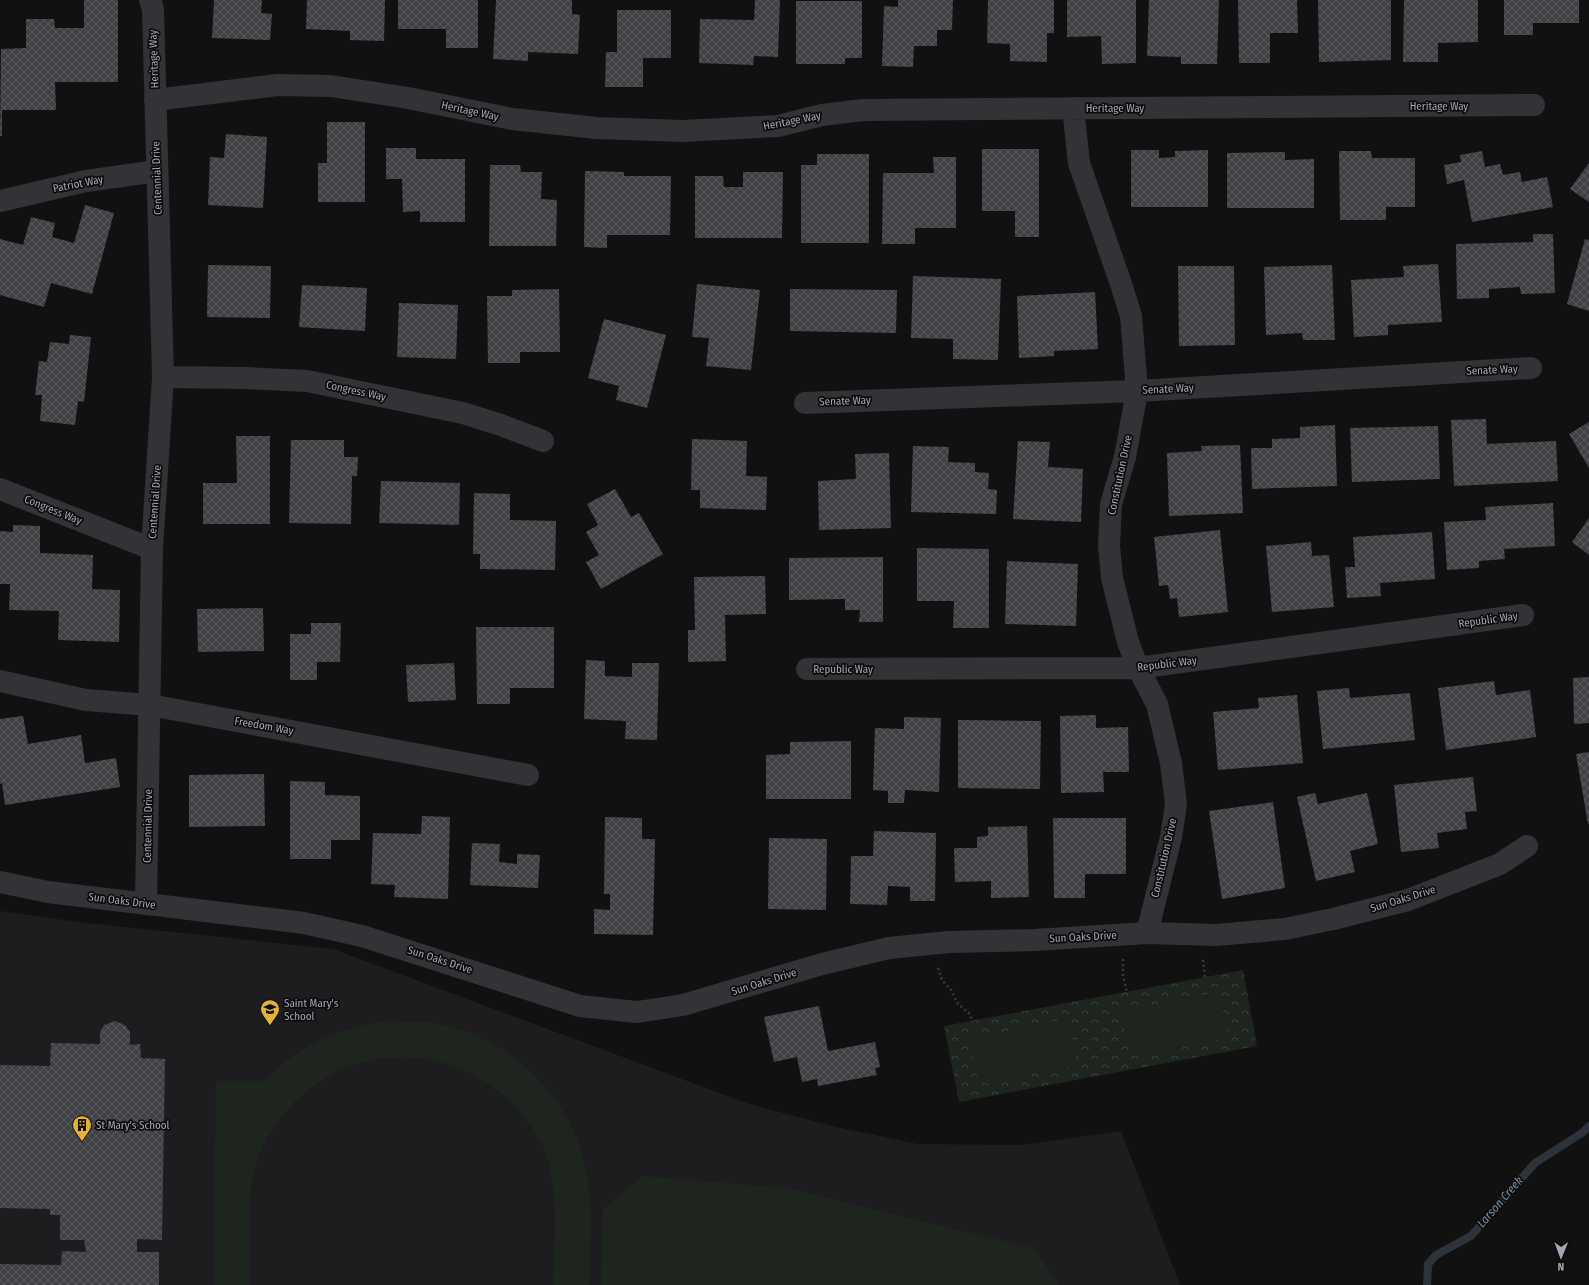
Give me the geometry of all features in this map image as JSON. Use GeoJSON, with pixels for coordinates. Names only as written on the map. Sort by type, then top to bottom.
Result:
{"type":"FeatureCollection","features":[{"type":"Feature","properties":{"kind":"street","name":"Heritage Way"},"geometry":{"type":"LineString","coordinates":[[150,0],[153,10],[155,100],[278,85],[331,86],[408,98],[512,119],[597,128],[683,131],[778,126],[822,115],[863,110],[1534,105]]}},
{"type":"Feature","properties":{"kind":"street","name":"Centennial Drive"},"geometry":{"type":"LineString","coordinates":[[146,904],[152,549],[164,377],[155,100]]}},
{"type":"Feature","properties":{"kind":"street","name":"Constitution Drive"},"geometry":{"type":"LineString","coordinates":[[1073,108],[1079,163],[1131,316],[1137,391],[1125,457],[1111,504],[1109,546],[1112,578],[1128,642],[1138,668],[1157,704],[1171,762],[1176,804],[1171,837],[1146,933]]}},
{"type":"Feature","properties":{"kind":"street","name":"Patriot Way"},"geometry":{"type":"LineString","coordinates":[[0,201],[86,181],[157,171]]}},
{"type":"Feature","properties":{"kind":"street","name":"Senate Way"},"geometry":{"type":"LineString","coordinates":[[805,403],[1137,391],[1531,368]]}},
{"type":"Feature","properties":{"kind":"street","name":"Congress Way"},"geometry":{"type":"LineString","coordinates":[[164,377],[246,378],[307,381],[463,413],[501,425],[543,441]]}},
{"type":"Feature","properties":{"kind":"street","name":"Congress Way"},"geometry":{"type":"LineString","coordinates":[[0,489],[152,549]]}},
{"type":"Feature","properties":{"kind":"street","name":"Republic Way"},"geometry":{"type":"LineString","coordinates":[[807,669],[1138,668],[1524,615]]}},
{"type":"Feature","properties":{"kind":"street","name":"Freedom Way"},"geometry":{"type":"LineString","coordinates":[[0,681],[86,700],[150,705],[528,775]]}},
{"type":"Feature","properties":{"kind":"street","name":"Sun Oaks Drive"},"geometry":{"type":"LineString","coordinates":[[0,882],[48,892],[304,924],[362,936],[580,1006],[637,1012],[683,1005],[822,964],[889,948],[933,944],[1146,933],[1216,935],[1284,928],[1333,919],[1408,900],[1500,864],[1527,846]]}},
{"type":"Feature","properties":{"kind":"path"},"geometry":{"type":"LineString","coordinates":[[1124,934],[1122,970],[1127,992]]}},
{"type":"Feature","properties":{"kind":"path"},"geometry":{"type":"LineString","coordinates":[[933,944],[942,980],[951,990],[958,1004],[970,1014],[972,1021]]}},
{"type":"Feature","properties":{"kind":"shaded area","name":"Saint Mary's School"},"geometry":{"type":"Polygon","coordinates":[[[0,911],[78,922],[333,949],[749,1104],[836,1127],[918,1144],[1021,1145],[1121,1131],[1180,1285],[0,1285],[0,911]]]}},
{"type":"Feature","properties":{"kind":"green space"},"geometry":{"type":"Polygon","coordinates":[[[1243,970],[1257,1046],[959,1102],[944,1026],[1243,970]]]}},
{"type":"Feature","properties":{"kind":"green space"},"geometry":{"type":"Polygon","coordinates":[[[1219,992],[1228,1037],[1130,1056],[1121,1011],[1219,992]]]}},
{"type":"Feature","properties":{"kind":"green space"},"geometry":{"type":"Polygon","coordinates":[[[1068,1019],[1078,1064],[979,1084],[970,1038],[1068,1019]]]}},
{"type":"Feature","properties":{"kind":"green space"},"geometry":{"type":"Polygon","coordinates":[[[383,1021],[428,1022],[469,1033],[493,1044],[516,1059],[536,1076],[553,1097],[568,1119],[579,1144],[586,1170],[591,1213],[589,1285],[553,1285],[555,1215],[549,1163],[536,1134],[519,1110],[497,1090],[473,1074],[430,1059],[401,1057],[372,1060],[344,1068],[319,1082],[296,1100],[277,1122],[260,1154],[254,1172],[250,1195],[249,1285],[213,1285],[216,1081],[264,1081],[290,1058],[318,1041],[349,1029],[383,1021]]]}},
{"type":"Feature","properties":{"kind":"green space"},"geometry":{"type":"Polygon","coordinates":[[[643,1176],[786,1188],[1034,1248],[1059,1285],[601,1285],[603,1209],[643,1176]]]}},
{"type":"Feature","properties":{"kind":"building"},"geometry":{"type":"Polygon","coordinates":[[[84,0],[118,0],[118,82],[55,82],[56,110],[2,110],[2,136],[0,136],[1,49],[26,48],[26,19],[54,19],[55,28],[84,28],[84,0]]]}},
{"type":"Feature","properties":{"kind":"building"},"geometry":{"type":"Polygon","coordinates":[[[214,0],[262,0],[261,13],[272,14],[270,40],[212,38],[214,0]]]}},
{"type":"Feature","properties":{"kind":"building"},"geometry":{"type":"Polygon","coordinates":[[[307,0],[385,0],[384,41],[350,40],[350,31],[306,29],[307,0]]]}},
{"type":"Feature","properties":{"kind":"building"},"geometry":{"type":"Polygon","coordinates":[[[398,0],[478,0],[478,48],[446,48],[446,29],[398,29],[398,0]]]}},
{"type":"Feature","properties":{"kind":"building"},"geometry":{"type":"Polygon","coordinates":[[[496,0],[572,0],[572,14],[580,15],[578,54],[528,52],[528,61],[493,59],[496,0]]]}},
{"type":"Feature","properties":{"kind":"building"},"geometry":{"type":"Polygon","coordinates":[[[755,0],[780,0],[778,57],[754,56],[753,65],[699,63],[700,19],[754,20],[755,0]]]}},
{"type":"Feature","properties":{"kind":"building"},"geometry":{"type":"Polygon","coordinates":[[[898,0],[953,0],[952,30],[937,30],[937,46],[914,46],[913,67],[882,66],[884,6],[898,7],[898,0]]]}},
{"type":"Feature","properties":{"kind":"building"},"geometry":{"type":"Polygon","coordinates":[[[988,0],[1054,0],[1054,33],[1047,33],[1047,62],[1010,61],[1010,44],[987,43],[988,0]]]}},
{"type":"Feature","properties":{"kind":"building"},"geometry":{"type":"Polygon","coordinates":[[[1067,0],[1136,0],[1136,63],[1102,64],[1101,36],[1067,37],[1067,0]]]}},
{"type":"Feature","properties":{"kind":"building"},"geometry":{"type":"Polygon","coordinates":[[[1149,0],[1219,0],[1217,64],[1181,64],[1181,57],[1147,56],[1149,0]]]}},
{"type":"Feature","properties":{"kind":"building"},"geometry":{"type":"Polygon","coordinates":[[[1238,0],[1297,0],[1298,33],[1270,33],[1270,63],[1239,63],[1238,0]]]}},
{"type":"Feature","properties":{"kind":"building"},"geometry":{"type":"Polygon","coordinates":[[[1318,0],[1391,0],[1391,60],[1319,62],[1318,0]]]}},
{"type":"Feature","properties":{"kind":"building"},"geometry":{"type":"Polygon","coordinates":[[[1404,0],[1478,0],[1478,42],[1438,43],[1438,62],[1403,62],[1404,0]]]}},
{"type":"Feature","properties":{"kind":"building"},"geometry":{"type":"Polygon","coordinates":[[[1504,0],[1579,0],[1579,23],[1533,23],[1533,35],[1504,35],[1504,0]]]}},
{"type":"Feature","properties":{"kind":"building"},"geometry":{"type":"Polygon","coordinates":[[[796,1],[862,1],[862,58],[845,58],[845,64],[796,64],[796,1]]]}},
{"type":"Feature","properties":{"kind":"building"},"geometry":{"type":"Polygon","coordinates":[[[617,10],[671,10],[671,58],[643,58],[643,87],[605,87],[606,52],[617,52],[617,10]]]}},
{"type":"Feature","properties":{"kind":"building"},"geometry":{"type":"Polygon","coordinates":[[[327,122],[365,122],[365,202],[318,202],[318,163],[327,163],[327,122]]]}},
{"type":"Feature","properties":{"kind":"building"},"geometry":{"type":"Polygon","coordinates":[[[226,134],[267,137],[263,208],[208,205],[210,157],[224,158],[226,134]]]}},
{"type":"Feature","properties":{"kind":"building"},"geometry":{"type":"Polygon","coordinates":[[[386,148],[416,148],[416,159],[465,159],[465,222],[420,222],[420,211],[403,212],[402,179],[386,179],[386,148]]]}},
{"type":"Feature","properties":{"kind":"building"},"geometry":{"type":"Polygon","coordinates":[[[982,149],[1039,149],[1039,237],[1015,237],[1015,211],[982,211],[982,149]]]}},
{"type":"Feature","properties":{"kind":"building"},"geometry":{"type":"Polygon","coordinates":[[[1131,150],[1159,150],[1159,158],[1175,157],[1175,151],[1208,150],[1208,207],[1131,207],[1131,150]]]}},
{"type":"Feature","properties":{"kind":"building"},"geometry":{"type":"Polygon","coordinates":[[[1339,151],[1371,151],[1372,158],[1415,158],[1415,207],[1386,207],[1386,220],[1340,220],[1339,151]]]}},
{"type":"Feature","properties":{"kind":"building"},"geometry":{"type":"Polygon","coordinates":[[[1482,151],[1485,167],[1500,164],[1503,175],[1520,172],[1522,182],[1547,177],[1553,207],[1472,222],[1464,180],[1447,184],[1444,165],[1461,162],[1460,155],[1482,151]]]}},
{"type":"Feature","properties":{"kind":"building"},"geometry":{"type":"Polygon","coordinates":[[[1285,152],[1285,160],[1314,159],[1314,208],[1227,208],[1227,153],[1285,152]]]}},
{"type":"Feature","properties":{"kind":"building"},"geometry":{"type":"Polygon","coordinates":[[[817,154],[869,154],[869,243],[801,243],[801,165],[817,165],[817,154]]]}},
{"type":"Feature","properties":{"kind":"building"},"geometry":{"type":"Polygon","coordinates":[[[933,157],[956,157],[956,228],[915,228],[915,244],[882,244],[883,173],[934,173],[933,157]]]}},
{"type":"Feature","properties":{"kind":"building"},"geometry":{"type":"Polygon","coordinates":[[[1589,163],[1589,202],[1570,189],[1589,163]]]}},
{"type":"Feature","properties":{"kind":"building"},"geometry":{"type":"Polygon","coordinates":[[[490,165],[520,165],[521,172],[542,172],[541,199],[557,200],[556,246],[489,246],[490,165]]]}},
{"type":"Feature","properties":{"kind":"building"},"geometry":{"type":"Polygon","coordinates":[[[585,171],[624,172],[624,176],[671,176],[670,235],[607,235],[607,248],[584,247],[585,171]]]}},
{"type":"Feature","properties":{"kind":"building"},"geometry":{"type":"Polygon","coordinates":[[[743,172],[783,172],[782,238],[695,238],[695,176],[723,176],[724,187],[743,187],[743,172]]]}},
{"type":"Feature","properties":{"kind":"building"},"geometry":{"type":"Polygon","coordinates":[[[85,205],[114,213],[92,294],[51,283],[44,307],[0,295],[0,239],[23,245],[31,217],[55,223],[52,237],[74,243],[85,205]]]}},
{"type":"Feature","properties":{"kind":"building"},"geometry":{"type":"Polygon","coordinates":[[[1533,234],[1553,234],[1555,293],[1521,294],[1520,287],[1489,289],[1489,298],[1457,299],[1456,244],[1533,242],[1533,234]]]}},
{"type":"Feature","properties":{"kind":"building"},"geometry":{"type":"Polygon","coordinates":[[[1585,239],[1589,240],[1589,311],[1567,304],[1585,239]]]}},
{"type":"Feature","properties":{"kind":"building"},"geometry":{"type":"Polygon","coordinates":[[[1438,264],[1442,322],[1388,325],[1388,335],[1354,337],[1351,280],[1404,277],[1403,266],[1438,264]]]}},
{"type":"Feature","properties":{"kind":"building"},"geometry":{"type":"Polygon","coordinates":[[[208,265],[271,266],[270,318],[207,317],[208,265]]]}},
{"type":"Feature","properties":{"kind":"building"},"geometry":{"type":"Polygon","coordinates":[[[1332,265],[1335,340],[1303,340],[1302,333],[1266,335],[1264,267],[1332,265]]]}},
{"type":"Feature","properties":{"kind":"building"},"geometry":{"type":"Polygon","coordinates":[[[1178,266],[1234,266],[1235,345],[1179,346],[1178,266]]]}},
{"type":"Feature","properties":{"kind":"building"},"geometry":{"type":"Polygon","coordinates":[[[913,276],[1001,279],[998,360],[953,359],[953,339],[911,338],[913,276]]]}},
{"type":"Feature","properties":{"kind":"building"},"geometry":{"type":"Polygon","coordinates":[[[697,284],[760,290],[751,370],[706,366],[709,338],[692,337],[697,284]]]}},
{"type":"Feature","properties":{"kind":"building"},"geometry":{"type":"Polygon","coordinates":[[[302,285],[367,288],[365,331],[299,327],[302,285]]]}},
{"type":"Feature","properties":{"kind":"building"},"geometry":{"type":"Polygon","coordinates":[[[559,289],[560,352],[520,352],[520,363],[488,363],[487,296],[512,296],[512,290],[559,289]]]}},
{"type":"Feature","properties":{"kind":"building"},"geometry":{"type":"Polygon","coordinates":[[[790,289],[897,290],[896,333],[790,331],[790,289]]]}},
{"type":"Feature","properties":{"kind":"building"},"geometry":{"type":"Polygon","coordinates":[[[1095,292],[1098,349],[1054,351],[1054,356],[1019,358],[1017,296],[1095,292]]]}},
{"type":"Feature","properties":{"kind":"building"},"geometry":{"type":"Polygon","coordinates":[[[399,303],[458,305],[456,359],[397,357],[399,303]]]}},
{"type":"Feature","properties":{"kind":"building"},"geometry":{"type":"Polygon","coordinates":[[[604,319],[666,335],[647,408],[616,400],[619,386],[588,378],[604,319]]]}},
{"type":"Feature","properties":{"kind":"building"},"geometry":{"type":"Polygon","coordinates":[[[70,335],[91,337],[84,402],[78,401],[75,425],[40,421],[42,395],[35,395],[39,361],[47,362],[50,342],[69,344],[70,335]]]}},
{"type":"Feature","properties":{"kind":"building"},"geometry":{"type":"Polygon","coordinates":[[[1486,419],[1487,444],[1556,441],[1558,481],[1454,486],[1451,420],[1486,419]]]}},
{"type":"Feature","properties":{"kind":"building"},"geometry":{"type":"Polygon","coordinates":[[[1589,422],[1589,468],[1569,434],[1589,422]]]}},
{"type":"Feature","properties":{"kind":"building"},"geometry":{"type":"Polygon","coordinates":[[[1335,425],[1337,486],[1252,489],[1251,448],[1272,448],[1272,439],[1300,438],[1300,427],[1335,425]]]}},
{"type":"Feature","properties":{"kind":"building"},"geometry":{"type":"Polygon","coordinates":[[[1438,426],[1440,479],[1352,482],[1350,428],[1438,426]]]}},
{"type":"Feature","properties":{"kind":"building"},"geometry":{"type":"Polygon","coordinates":[[[236,436],[270,436],[270,524],[203,524],[203,483],[237,483],[236,436]]]}},
{"type":"Feature","properties":{"kind":"building"},"geometry":{"type":"Polygon","coordinates":[[[692,439],[747,441],[746,476],[767,477],[766,510],[700,508],[700,490],[691,490],[692,439]]]}},
{"type":"Feature","properties":{"kind":"building"},"geometry":{"type":"Polygon","coordinates":[[[291,440],[344,440],[344,457],[358,457],[357,476],[352,476],[351,524],[289,523],[291,440]]]}},
{"type":"Feature","properties":{"kind":"building"},"geometry":{"type":"Polygon","coordinates":[[[1018,441],[1050,442],[1048,467],[1083,469],[1081,522],[1013,519],[1018,441]]]}},
{"type":"Feature","properties":{"kind":"building"},"geometry":{"type":"Polygon","coordinates":[[[1240,445],[1243,513],[1169,516],[1167,453],[1202,451],[1201,446],[1240,445]]]}},
{"type":"Feature","properties":{"kind":"building"},"geometry":{"type":"Polygon","coordinates":[[[913,446],[949,447],[948,462],[975,463],[975,472],[989,473],[988,489],[997,490],[996,514],[911,512],[913,446]]]}},
{"type":"Feature","properties":{"kind":"building"},"geometry":{"type":"Polygon","coordinates":[[[889,453],[891,528],[819,530],[818,481],[856,479],[855,454],[889,453]]]}},
{"type":"Feature","properties":{"kind":"building"},"geometry":{"type":"Polygon","coordinates":[[[381,481],[460,483],[459,525],[379,523],[381,481]]]}},
{"type":"Feature","properties":{"kind":"building"},"geometry":{"type":"Polygon","coordinates":[[[615,489],[631,517],[639,513],[663,554],[601,589],[586,562],[599,555],[586,532],[598,525],[587,504],[615,489]]]}},
{"type":"Feature","properties":{"kind":"building"},"geometry":{"type":"Polygon","coordinates":[[[474,493],[510,494],[510,520],[556,521],[555,570],[480,569],[480,554],[473,554],[474,493]]]}},
{"type":"Feature","properties":{"kind":"building"},"geometry":{"type":"Polygon","coordinates":[[[1553,503],[1555,546],[1504,549],[1505,559],[1479,561],[1479,568],[1447,570],[1444,522],[1486,520],[1485,507],[1553,503]]]}},
{"type":"Feature","properties":{"kind":"building"},"geometry":{"type":"Polygon","coordinates":[[[1589,518],[1589,555],[1572,542],[1589,518]]]}},
{"type":"Feature","properties":{"kind":"building"},"geometry":{"type":"Polygon","coordinates":[[[13,525],[40,526],[40,553],[93,555],[92,589],[120,590],[119,642],[58,640],[59,611],[9,610],[10,584],[0,584],[0,531],[13,532],[13,525]]]}},
{"type":"Feature","properties":{"kind":"building"},"geometry":{"type":"Polygon","coordinates":[[[1220,530],[1228,612],[1179,617],[1177,598],[1170,599],[1168,585],[1159,586],[1154,537],[1220,530]]]}},
{"type":"Feature","properties":{"kind":"building"},"geometry":{"type":"Polygon","coordinates":[[[1432,532],[1435,579],[1380,583],[1381,596],[1347,598],[1345,567],[1355,567],[1353,537],[1432,532]]]}},
{"type":"Feature","properties":{"kind":"building"},"geometry":{"type":"Polygon","coordinates":[[[1311,542],[1312,556],[1329,555],[1334,607],[1272,612],[1266,546],[1311,542]]]}},
{"type":"Feature","properties":{"kind":"building"},"geometry":{"type":"Polygon","coordinates":[[[917,548],[989,549],[989,628],[953,628],[954,601],[917,601],[917,548]]]}},
{"type":"Feature","properties":{"kind":"building"},"geometry":{"type":"Polygon","coordinates":[[[883,557],[883,622],[859,622],[860,610],[845,610],[845,599],[789,600],[789,558],[883,557]]]}},
{"type":"Feature","properties":{"kind":"building"},"geometry":{"type":"Polygon","coordinates":[[[1007,561],[1078,564],[1076,626],[1005,624],[1007,561]]]}},
{"type":"Feature","properties":{"kind":"building"},"geometry":{"type":"Polygon","coordinates":[[[765,576],[766,614],[725,615],[726,661],[688,662],[688,630],[695,630],[694,577],[765,576]]]}},
{"type":"Feature","properties":{"kind":"building"},"geometry":{"type":"Polygon","coordinates":[[[263,608],[264,651],[198,652],[197,609],[263,608]]]}},
{"type":"Feature","properties":{"kind":"building"},"geometry":{"type":"Polygon","coordinates":[[[311,623],[341,623],[340,662],[317,662],[317,680],[290,680],[290,634],[311,634],[311,623]]]}},
{"type":"Feature","properties":{"kind":"building"},"geometry":{"type":"Polygon","coordinates":[[[476,627],[554,627],[554,688],[510,688],[510,704],[477,704],[476,627]]]}},
{"type":"Feature","properties":{"kind":"building"},"geometry":{"type":"Polygon","coordinates":[[[586,660],[605,661],[605,676],[632,677],[632,663],[659,663],[657,740],[625,739],[626,721],[584,719],[586,660]]]}},
{"type":"Feature","properties":{"kind":"building"},"geometry":{"type":"Polygon","coordinates":[[[454,663],[456,700],[408,702],[406,665],[454,663]]]}},
{"type":"Feature","properties":{"kind":"building"},"geometry":{"type":"Polygon","coordinates":[[[1589,677],[1589,723],[1574,724],[1573,678],[1589,677]]]}},
{"type":"Feature","properties":{"kind":"building"},"geometry":{"type":"Polygon","coordinates":[[[1494,681],[1496,695],[1530,690],[1536,737],[1446,750],[1438,688],[1494,681]]]}},
{"type":"Feature","properties":{"kind":"building"},"geometry":{"type":"Polygon","coordinates":[[[1349,688],[1350,698],[1410,693],[1415,740],[1323,749],[1317,691],[1349,688]]]}},
{"type":"Feature","properties":{"kind":"building"},"geometry":{"type":"Polygon","coordinates":[[[1297,695],[1303,763],[1218,770],[1213,712],[1259,708],[1258,698],[1297,695]]]}},
{"type":"Feature","properties":{"kind":"building"},"geometry":{"type":"Polygon","coordinates":[[[1096,715],[1096,728],[1128,727],[1129,772],[1103,772],[1104,792],[1061,793],[1060,716],[1096,715]]]}},
{"type":"Feature","properties":{"kind":"building"},"geometry":{"type":"Polygon","coordinates":[[[23,716],[28,744],[81,735],[85,763],[116,758],[120,787],[5,805],[2,783],[0,784],[0,719],[23,716]]]}},
{"type":"Feature","properties":{"kind":"building"},"geometry":{"type":"Polygon","coordinates":[[[904,717],[941,718],[939,792],[905,790],[904,803],[888,803],[888,791],[873,790],[875,728],[904,729],[904,717]]]}},
{"type":"Feature","properties":{"kind":"building"},"geometry":{"type":"Polygon","coordinates":[[[958,720],[1041,721],[1040,789],[958,788],[958,720]]]}},
{"type":"Feature","properties":{"kind":"building"},"geometry":{"type":"Polygon","coordinates":[[[851,741],[851,799],[766,799],[766,755],[790,754],[790,742],[851,741]]]}},
{"type":"Feature","properties":{"kind":"building"},"geometry":{"type":"Polygon","coordinates":[[[1589,752],[1589,824],[1588,824],[1576,754],[1589,752]]]}},
{"type":"Feature","properties":{"kind":"building"},"geometry":{"type":"Polygon","coordinates":[[[264,774],[265,826],[189,827],[189,775],[264,774]]]}},
{"type":"Feature","properties":{"kind":"building"},"geometry":{"type":"Polygon","coordinates":[[[1473,777],[1477,811],[1465,812],[1467,829],[1437,833],[1439,848],[1401,852],[1394,785],[1473,777]]]}},
{"type":"Feature","properties":{"kind":"building"},"geometry":{"type":"Polygon","coordinates":[[[290,781],[325,782],[325,795],[360,796],[360,840],[331,840],[331,859],[290,859],[290,781]]]}},
{"type":"Feature","properties":{"kind":"building"},"geometry":{"type":"Polygon","coordinates":[[[1315,793],[1318,804],[1367,793],[1378,844],[1350,851],[1355,872],[1316,881],[1297,797],[1315,793]]]}},
{"type":"Feature","properties":{"kind":"building"},"geometry":{"type":"Polygon","coordinates":[[[1273,802],[1285,888],[1222,899],[1209,811],[1273,802]]]}},
{"type":"Feature","properties":{"kind":"building"},"geometry":{"type":"Polygon","coordinates":[[[422,816],[450,817],[448,899],[394,897],[395,885],[371,884],[373,833],[421,834],[422,816]]]}},
{"type":"Feature","properties":{"kind":"building"},"geometry":{"type":"Polygon","coordinates":[[[605,817],[642,818],[642,839],[655,839],[653,935],[594,934],[594,909],[610,910],[610,894],[604,894],[605,817]]]}},
{"type":"Feature","properties":{"kind":"building"},"geometry":{"type":"Polygon","coordinates":[[[1053,818],[1126,818],[1126,874],[1085,874],[1085,898],[1054,898],[1053,818]]]}},
{"type":"Feature","properties":{"kind":"building"},"geometry":{"type":"Polygon","coordinates":[[[1027,826],[1029,897],[991,898],[991,881],[955,882],[954,848],[977,848],[977,837],[988,836],[988,827],[1027,826]]]}},
{"type":"Feature","properties":{"kind":"building"},"geometry":{"type":"Polygon","coordinates":[[[874,831],[936,833],[935,901],[910,901],[910,887],[888,886],[887,905],[850,904],[851,856],[873,856],[874,831]]]}},
{"type":"Feature","properties":{"kind":"building"},"geometry":{"type":"Polygon","coordinates":[[[769,838],[827,839],[826,910],[768,909],[769,838]]]}},
{"type":"Feature","properties":{"kind":"building"},"geometry":{"type":"Polygon","coordinates":[[[472,843],[500,844],[499,862],[517,864],[517,854],[540,855],[538,888],[470,885],[472,843]]]}},
{"type":"Feature","properties":{"kind":"building"},"geometry":{"type":"Polygon","coordinates":[[[819,1006],[828,1051],[875,1042],[880,1067],[875,1068],[877,1075],[818,1086],[817,1079],[802,1082],[797,1057],[774,1062],[764,1017],[819,1006]]]}},
{"type":"Feature","properties":{"kind":"building","name":"St Mary's School"},"geometry":{"type":"Polygon","coordinates":[[[115,1021],[125,1025],[130,1032],[130,1045],[140,1044],[141,1058],[165,1059],[162,1240],[137,1239],[137,1252],[159,1252],[159,1285],[0,1285],[0,1264],[61,1265],[62,1251],[86,1252],[84,1240],[60,1240],[60,1215],[50,1215],[50,1209],[0,1208],[0,1065],[50,1066],[51,1043],[100,1044],[100,1032],[104,1025],[115,1021]]]}},
{"type":"Feature","properties":{"kind":"waterway","name":"Larson Creek"},"geometry":{"type":"LineString","coordinates":[[1427,1285],[1428,1264],[1436,1255],[1471,1236],[1535,1163],[1582,1133],[1589,1126]]}},
{"type":"Feature","properties":{"kind":"place","name":"Saint Mary's School"},"geometry":{"type":"Point","coordinates":[270,1026]}},
{"type":"Feature","properties":{"kind":"place","name":"St Mary's School"},"geometry":{"type":"Point","coordinates":[82,1142]}}]}
